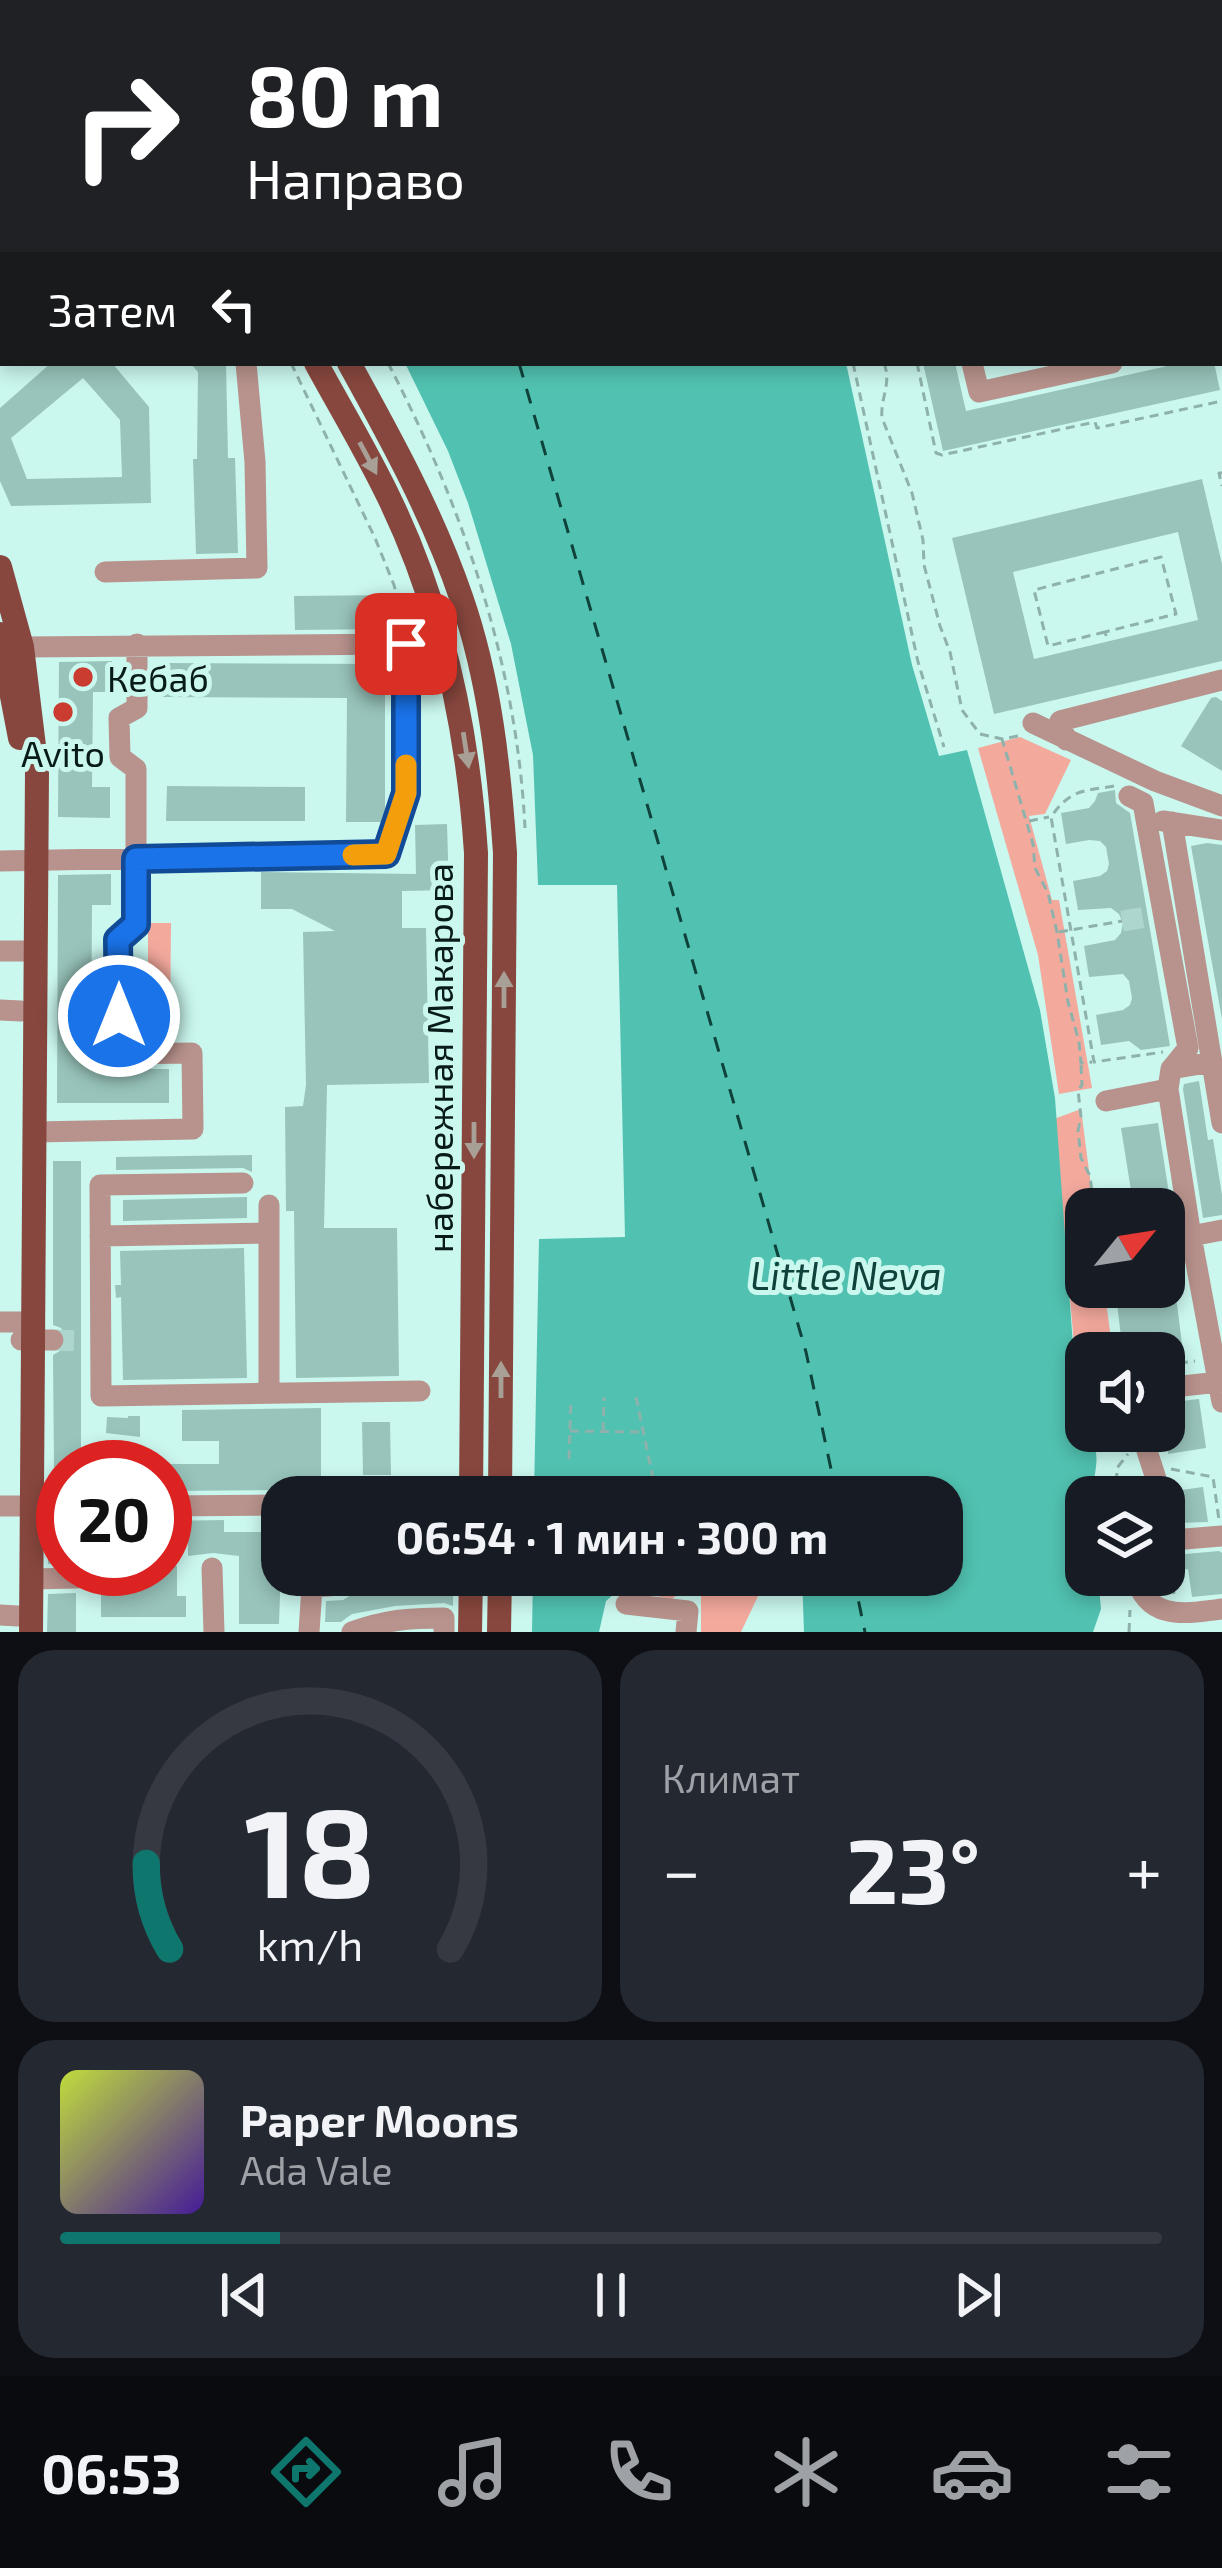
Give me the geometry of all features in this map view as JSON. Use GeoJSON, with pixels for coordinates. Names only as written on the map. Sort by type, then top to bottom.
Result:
{"type":"FeatureCollection","features":[{"type":"Feature","properties":{"kind":"main road","name":"набережная Макарова"},"geometry":{"type":"LineString","coordinates":[[318,366],[391,500],[415,556],[453,680],[471,785],[476,853],[471,1476]]}},
{"type":"Feature","properties":{"kind":"main road","name":"набережная Макарова"},"geometry":{"type":"LineString","coordinates":[[351,366],[442,545],[477,650],[492,719],[505,854],[500,1476]]}},
{"type":"Feature","properties":{"kind":"main road"},"geometry":{"type":"LineString","coordinates":[[0,567],[9,638],[35,740],[19,862],[19,951],[35,1132],[17,1506],[17,1624]]}},
{"type":"Feature","properties":{"kind":"main road"},"geometry":{"type":"LineString","coordinates":[[19,951],[11,1010],[26,1331]]}},
{"type":"Feature","properties":{"kind":"main road"},"geometry":{"type":"LineString","coordinates":[[17,1506],[31,1579],[17,1624]]}},
{"type":"Feature","properties":{"kind":"main road"},"geometry":{"type":"LineString","coordinates":[[470,1632],[471,1596]]}},
{"type":"Feature","properties":{"kind":"main road"},"geometry":{"type":"LineString","coordinates":[[500,1596],[500,1632]]}},
{"type":"Feature","properties":{"kind":"lane"},"geometry":{"type":"LineString","coordinates":[[105,572],[257,568],[255,462],[246,366]]}},
{"type":"Feature","properties":{"kind":"lane"},"geometry":{"type":"LineString","coordinates":[[973,366],[979,392],[1098,366]]}},
{"type":"Feature","properties":{"kind":"lane"},"geometry":{"type":"LineString","coordinates":[[9,638],[137,644],[406,644],[406,793],[386,854],[19,862]]}},
{"type":"Feature","properties":{"kind":"lane"},"geometry":{"type":"LineString","coordinates":[[35,1132],[193,1129],[192,1053],[119,1054],[118,940],[136,924],[136,769],[120,758],[119,718],[137,707],[137,644]]}},
{"type":"Feature","properties":{"kind":"lane"},"geometry":{"type":"LineString","coordinates":[[1066,740],[1060,721],[1222,680]]}},
{"type":"Feature","properties":{"kind":"lane"},"geometry":{"type":"LineString","coordinates":[[1033,723],[1155,781],[1222,806]]}},
{"type":"Feature","properties":{"kind":"lane"},"geometry":{"type":"LineString","coordinates":[[1123,790],[1143,803],[1182,1041],[1170,1079],[1191,1236],[1220,1392],[1185,1390]]}},
{"type":"Feature","properties":{"kind":"lane"},"geometry":{"type":"LineString","coordinates":[[1145,816],[1222,830]]}},
{"type":"Feature","properties":{"kind":"lane"},"geometry":{"type":"LineString","coordinates":[[1172,822],[1222,1123]]}},
{"type":"Feature","properties":{"kind":"lane"},"geometry":{"type":"LineString","coordinates":[[1106,1101],[1212,1062]]}},
{"type":"Feature","properties":{"kind":"lane"},"geometry":{"type":"LineString","coordinates":[[243,1183],[100,1185],[90,1341],[100,1396],[420,1391]]}},
{"type":"Feature","properties":{"kind":"lane"},"geometry":{"type":"LineString","coordinates":[[268,1205],[269,1391]]}},
{"type":"Feature","properties":{"kind":"lane"},"geometry":{"type":"LineString","coordinates":[[1191,1236],[1222,1230]]}},
{"type":"Feature","properties":{"kind":"lane"},"geometry":{"type":"LineString","coordinates":[[100,1236],[269,1233]]}},
{"type":"Feature","properties":{"kind":"lane"},"geometry":{"type":"LineString","coordinates":[[192,1506],[261,1505]]}},
{"type":"Feature","properties":{"kind":"lane"},"geometry":{"type":"LineString","coordinates":[[1185,1539],[1217,1526]]}},
{"type":"Feature","properties":{"kind":"lane"},"geometry":{"type":"LineString","coordinates":[[212,1568],[214,1632]]}},
{"type":"Feature","properties":{"kind":"lane"},"geometry":{"type":"LineString","coordinates":[[31,1579],[36,1579]]}},
{"type":"Feature","properties":{"kind":"lane"},"geometry":{"type":"LineString","coordinates":[[309,1632],[311,1596]]}},
{"type":"Feature","properties":{"kind":"lane"},"geometry":{"type":"LineString","coordinates":[[1144,1598],[1159,1609],[1177,1613],[1222,1609]]}},
{"type":"Feature","properties":{"kind":"lane"},"geometry":{"type":"LineString","coordinates":[[619,1600],[688,1611],[686,1632]]}},
{"type":"Feature","properties":{"kind":"lane"},"geometry":{"type":"LineString","coordinates":[[352,1632],[383,1621],[426,1618],[444,1618],[444,1632]]}},
{"type":"Feature","properties":{"kind":"path"},"geometry":{"type":"LineString","coordinates":[[292,366],[376,538],[399,600],[406,644]]}},
{"type":"Feature","properties":{"kind":"path"},"geometry":{"type":"LineString","coordinates":[[854,366],[918,662],[944,748]]}},
{"type":"Feature","properties":{"kind":"path"},"geometry":{"type":"LineString","coordinates":[[885,366],[889,379],[882,418],[912,493],[924,565],[950,652],[957,696],[980,734],[1003,742],[1033,844],[1034,868],[1048,893],[1079,1042],[1078,1132],[1091,1188]]}},
{"type":"Feature","properties":{"kind":"path"},"geometry":{"type":"LineString","coordinates":[[918,366],[936,453],[942,455],[1094,422],[1097,428],[1222,401]]}},
{"type":"Feature","properties":{"kind":"path"},"geometry":{"type":"LineString","coordinates":[[1222,472],[1222,486]]}},
{"type":"Feature","properties":{"kind":"path"},"geometry":{"type":"LineString","coordinates":[[1161,557],[1176,614],[1105,632],[1048,646],[1034,590],[1161,557]]}},
{"type":"Feature","properties":{"kind":"path"},"geometry":{"type":"LineString","coordinates":[[1105,632],[1108,641]]}},
{"type":"Feature","properties":{"kind":"path"},"geometry":{"type":"LineString","coordinates":[[1094,1062],[1051,817],[1072,794],[1123,790]]}},
{"type":"Feature","properties":{"kind":"path"},"geometry":{"type":"LineString","coordinates":[[1055,794],[1060,804]]}},
{"type":"Feature","properties":{"kind":"path"},"geometry":{"type":"LineString","coordinates":[[1027,821],[1051,817]]}},
{"type":"Feature","properties":{"kind":"path"},"geometry":{"type":"LineString","coordinates":[[1053,829],[1064,827]]}},
{"type":"Feature","properties":{"kind":"path"},"geometry":{"type":"LineString","coordinates":[[1065,897],[1075,896]]}},
{"type":"Feature","properties":{"kind":"path"},"geometry":{"type":"LineString","coordinates":[[1057,932],[1123,921]]}},
{"type":"Feature","properties":{"kind":"path"},"geometry":{"type":"LineString","coordinates":[[1077,963],[1087,961]]}},
{"type":"Feature","properties":{"kind":"path"},"geometry":{"type":"LineString","coordinates":[[1089,1031],[1099,1030]]}},
{"type":"Feature","properties":{"kind":"path"},"geometry":{"type":"LineString","coordinates":[[1081,1063],[1182,1041]]}},
{"type":"Feature","properties":{"kind":"path"},"geometry":{"type":"LineString","coordinates":[[1185,1363],[1215,1359]]}},
{"type":"Feature","properties":{"kind":"path"},"geometry":{"type":"LineString","coordinates":[[603,1432],[604,1397]]}},
{"type":"Feature","properties":{"kind":"path"},"geometry":{"type":"LineString","coordinates":[[636,1397],[652,1476]]}},
{"type":"Feature","properties":{"kind":"path"},"geometry":{"type":"LineString","coordinates":[[569,1459],[571,1399]]}},
{"type":"Feature","properties":{"kind":"path"},"geometry":{"type":"LineString","coordinates":[[570,1431],[643,1432]]}},
{"type":"Feature","properties":{"kind":"path"},"geometry":{"type":"LineString","coordinates":[[1157,1467],[1213,1477],[1217,1526]]}},
{"type":"Feature","properties":{"kind":"path"},"geometry":{"type":"LineString","coordinates":[[1204,1497],[1216,1496]]}},
{"type":"Feature","properties":{"kind":"path"},"geometry":{"type":"LineString","coordinates":[[606,1596],[619,1600]]}},
{"type":"Feature","properties":{"kind":"path"},"geometry":{"type":"LineString","coordinates":[[1174,1596],[1177,1613]]}},
{"type":"Feature","properties":{"kind":"path"},"geometry":{"type":"LineString","coordinates":[[1129,1632],[1130,1611],[1144,1598]]}},
{"type":"Feature","properties":{"kind":"shaded area"},"geometry":{"type":"Polygon","coordinates":[[[1020,737],[1071,760],[1045,814],[1029,816],[1052,900],[1059,900],[1092,1088],[1059,1094],[1038,955],[978,748],[1020,737]]]}},
{"type":"Feature","properties":{"kind":"shaded area"},"geometry":{"type":"Polygon","coordinates":[[[148,923],[171,923],[170,1027],[148,1027],[148,923]]]}},
{"type":"Feature","properties":{"kind":"shaded area"},"geometry":{"type":"Polygon","coordinates":[[[1081,1109],[1091,1188],[1065,1188],[1065,1243],[1054,1119],[1081,1109]]]}},
{"type":"Feature","properties":{"kind":"shaded area"},"geometry":{"type":"Polygon","coordinates":[[[1071,1308],[1107,1308],[1110,1332],[1073,1332],[1071,1308]]]}},
{"type":"Feature","properties":{"kind":"shaded area"},"geometry":{"type":"Polygon","coordinates":[[[701,1596],[758,1596],[741,1632],[701,1632],[701,1596]]]}},
{"type":"Feature","properties":{"kind":"water","name":"Little Neva"},"geometry":{"type":"Polygon","coordinates":[[[406,366],[847,366],[912,665],[939,756],[967,750],[1040,1010],[1055,1098],[1065,1308],[1070,1308],[1072,1332],[1065,1332],[1065,1452],[1096,1452],[1095,1476],[1065,1476],[1065,1596],[1100,1596],[1093,1632],[804,1632],[803,1596],[963,1596],[963,1476],[534,1476],[539,1239],[625,1237],[617,885],[538,885],[533,755],[511,644],[468,503],[406,366]]]}},
{"type":"Feature","properties":{"kind":"water"},"geometry":{"type":"Polygon","coordinates":[[[533,1596],[612,1596],[606,1601],[599,1632],[532,1632],[533,1596]]]}},
{"type":"Feature","properties":{"kind":"building"},"geometry":{"type":"Polygon","coordinates":[[[48,366],[115,366],[149,407],[151,503],[11,506],[0,481],[0,408],[48,366]],[[83,378],[11,438],[27,479],[122,477],[120,420],[83,378]]]}},
{"type":"Feature","properties":{"kind":"building"},"geometry":{"type":"Polygon","coordinates":[[[193,366],[226,366],[228,458],[235,458],[238,553],[196,554],[193,459],[197,459],[198,372],[193,366]]]}},
{"type":"Feature","properties":{"kind":"building"},"geometry":{"type":"Polygon","coordinates":[[[924,366],[956,366],[966,411],[1168,366],[1215,367],[1220,390],[943,451],[924,366]]]}},
{"type":"Feature","properties":{"kind":"building"},"geometry":{"type":"Polygon","coordinates":[[[1202,479],[1222,564],[1222,661],[994,714],[952,538],[1202,479]],[[1178,532],[1013,572],[1034,659],[1198,620],[1178,532]]]}},
{"type":"Feature","properties":{"kind":"building"},"geometry":{"type":"Polygon","coordinates":[[[393,595],[394,629],[295,630],[294,596],[393,595]]]}},
{"type":"Feature","properties":{"kind":"building"},"geometry":{"type":"Polygon","coordinates":[[[112,661],[111,692],[93,692],[92,787],[110,787],[110,818],[58,817],[59,662],[112,661]]]}},
{"type":"Feature","properties":{"kind":"building"},"geometry":{"type":"Polygon","coordinates":[[[163,663],[385,664],[385,809],[381,822],[346,822],[347,698],[163,697],[163,663]]]}},
{"type":"Feature","properties":{"kind":"building"},"geometry":{"type":"Polygon","coordinates":[[[1216,697],[1222,701],[1222,771],[1181,746],[1216,697]]]}},
{"type":"Feature","properties":{"kind":"building"},"geometry":{"type":"Polygon","coordinates":[[[167,786],[305,787],[305,821],[166,821],[167,786]]]}},
{"type":"Feature","properties":{"kind":"building"},"geometry":{"type":"Polygon","coordinates":[[[1115,790],[1116,803],[1130,813],[1170,1046],[1141,1050],[1129,1041],[1101,1045],[1096,1015],[1123,1010],[1132,998],[1123,974],[1089,977],[1084,946],[1115,940],[1123,923],[1111,908],[1078,910],[1073,881],[1100,876],[1109,864],[1100,841],[1066,844],[1061,813],[1089,808],[1098,793],[1115,790]]]}},
{"type":"Feature","properties":{"kind":"building"},"geometry":{"type":"Polygon","coordinates":[[[447,824],[449,890],[402,891],[402,928],[426,928],[429,1083],[327,1085],[324,1228],[397,1228],[399,1376],[296,1378],[294,1211],[286,1211],[285,1107],[303,1106],[306,1085],[303,932],[335,931],[292,909],[261,909],[261,872],[416,874],[415,825],[447,824]]]}},
{"type":"Feature","properties":{"kind":"building"},"geometry":{"type":"Polygon","coordinates":[[[1222,845],[1222,1019],[1191,846],[1222,845]]]}},
{"type":"Feature","properties":{"kind":"building"},"geometry":{"type":"Polygon","coordinates":[[[111,874],[111,905],[92,905],[91,1069],[169,1069],[169,1103],[57,1103],[58,875],[111,874]]]}},
{"type":"Feature","properties":{"kind":"building"},"geometry":{"type":"Polygon","coordinates":[[[1199,1081],[1222,1195],[1222,1215],[1203,1218],[1183,1089],[1184,1084],[1199,1081]]]}},
{"type":"Feature","properties":{"kind":"building"},"geometry":{"type":"Polygon","coordinates":[[[1158,1123],[1168,1188],[1131,1188],[1121,1128],[1158,1123]]]}},
{"type":"Feature","properties":{"kind":"building"},"geometry":{"type":"Polygon","coordinates":[[[252,1155],[252,1172],[243,1168],[116,1170],[116,1157],[252,1155]]]}},
{"type":"Feature","properties":{"kind":"building"},"geometry":{"type":"Polygon","coordinates":[[[53,1161],[81,1161],[81,1440],[54,1440],[53,1355],[65,1348],[68,1339],[53,1325],[53,1161]]]}},
{"type":"Feature","properties":{"kind":"building"},"geometry":{"type":"Polygon","coordinates":[[[247,1197],[247,1218],[123,1221],[123,1200],[247,1197]]]}},
{"type":"Feature","properties":{"kind":"building"},"geometry":{"type":"Polygon","coordinates":[[[244,1248],[247,1378],[123,1380],[121,1297],[116,1298],[115,1285],[121,1285],[120,1251],[244,1248]]]}},
{"type":"Feature","properties":{"kind":"building"},"geometry":{"type":"Polygon","coordinates":[[[1118,1308],[1178,1308],[1180,1332],[1120,1332],[1118,1308]]]}},
{"type":"Feature","properties":{"kind":"building"},"geometry":{"type":"Polygon","coordinates":[[[1199,1399],[1206,1448],[1185,1451],[1185,1401],[1199,1399]]]}},
{"type":"Feature","properties":{"kind":"building"},"geometry":{"type":"Polygon","coordinates":[[[321,1408],[321,1476],[261,1476],[261,1490],[192,1491],[192,1464],[219,1464],[219,1441],[182,1440],[182,1410],[321,1408]]]}},
{"type":"Feature","properties":{"kind":"building"},"geometry":{"type":"Polygon","coordinates":[[[140,1416],[140,1437],[106,1433],[107,1417],[140,1416]]]}},
{"type":"Feature","properties":{"kind":"building"},"geometry":{"type":"Polygon","coordinates":[[[362,1422],[390,1422],[391,1475],[363,1475],[362,1422]]]}},
{"type":"Feature","properties":{"kind":"building"},"geometry":{"type":"Polygon","coordinates":[[[1203,1487],[1208,1522],[1185,1523],[1185,1489],[1203,1487]]]}},
{"type":"Feature","properties":{"kind":"building"},"geometry":{"type":"Polygon","coordinates":[[[224,1520],[224,1532],[261,1532],[261,1596],[280,1596],[279,1624],[239,1624],[239,1556],[192,1556],[192,1521],[224,1520]]]}},
{"type":"Feature","properties":{"kind":"building"},"geometry":{"type":"Polygon","coordinates":[[[1222,1553],[1222,1594],[1192,1597],[1186,1554],[1222,1553]]]}},
{"type":"Feature","properties":{"kind":"building"},"geometry":{"type":"Polygon","coordinates":[[[48,1596],[76,1596],[76,1632],[47,1632],[48,1596]]]}},
{"type":"Feature","properties":{"kind":"building"},"geometry":{"type":"Polygon","coordinates":[[[101,1596],[186,1596],[186,1617],[101,1617],[101,1596]]]}},
{"type":"Feature","properties":{"kind":"building"},"geometry":{"type":"Polygon","coordinates":[[[350,1596],[453,1596],[453,1606],[395,1606],[325,1622],[326,1601],[350,1596]]]}},
{"type":"Feature","properties":{"kind":"ferry route"},"geometry":{"type":"LineString","coordinates":[[520,366],[806,1352],[833,1476]]}},
{"type":"Feature","properties":{"kind":"ferry route"},"geometry":{"type":"LineString","coordinates":[[857,1596],[865,1632]]}},
{"type":"Feature","properties":{"kind":"tunnel"},"geometry":{"type":"LineString","coordinates":[[1122,921],[1152,916]]}},
{"type":"Feature","properties":{"kind":"tunnel"},"geometry":{"type":"LineString","coordinates":[[53,1340],[81,1341]]}},
{"type":"Feature","properties":{"kind":"slow traffic"},"geometry":{"type":"LineString","coordinates":[[353,855],[386,854],[406,793],[406,765]]}},
{"type":"Feature","properties":{"kind":"place","name":"Кебаб"},"geometry":{"type":"Point","coordinates":[83,677]}},
{"type":"Feature","properties":{"kind":"place","name":"Avito"},"geometry":{"type":"Point","coordinates":[63,712]}},
{"type":"Feature","properties":{"kind":"route"},"geometry":{"type":"LineString","coordinates":[[119,1016],[118,940],[136,924],[136,859],[386,854],[406,793],[406,644]]}}]}
